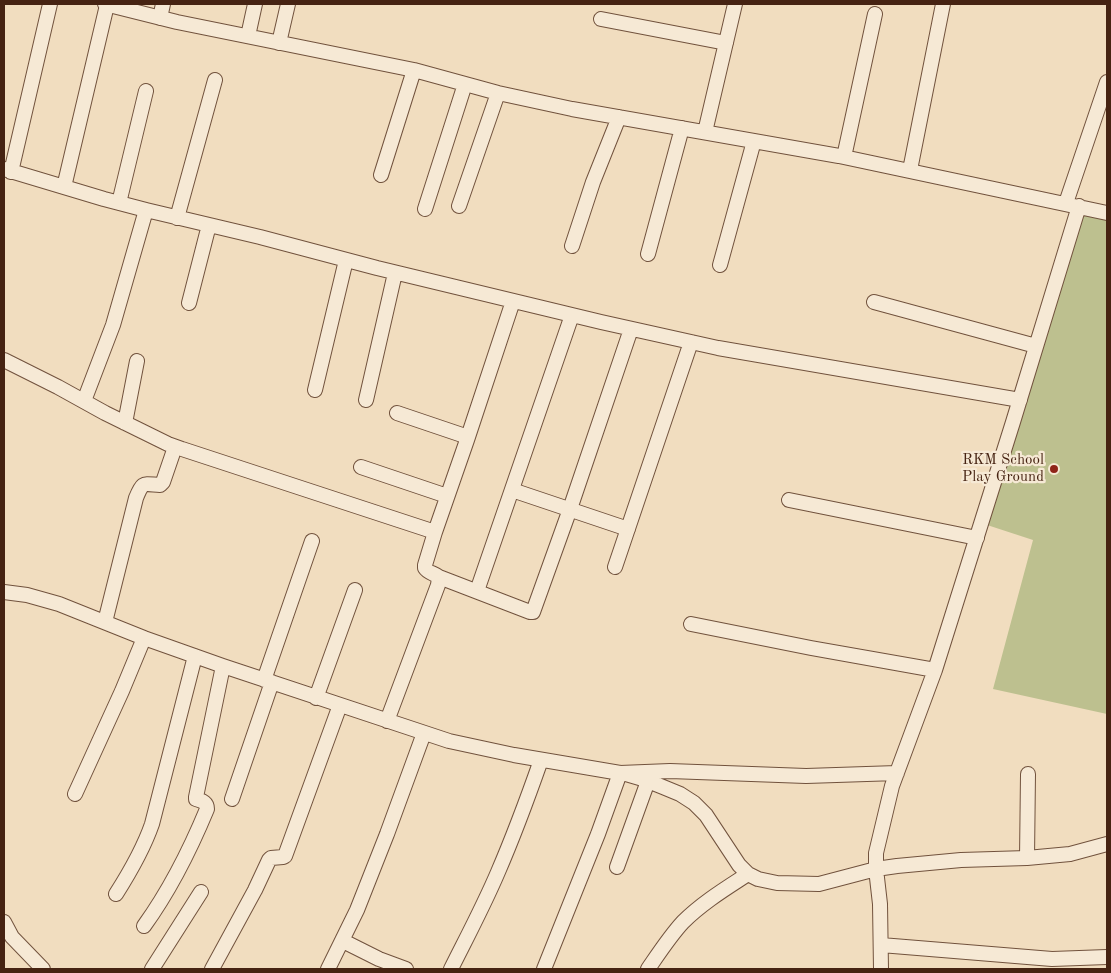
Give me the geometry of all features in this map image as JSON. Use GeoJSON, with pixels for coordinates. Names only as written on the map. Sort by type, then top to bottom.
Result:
{"type":"FeatureCollection","features":[{"type":"Feature","properties":{"kind":"street"},"geometry":{"type":"LineString","coordinates":[[50,4],[8,171],[177,218],[260,237],[395,273],[631,329],[727,349],[1020,400]]}},
{"type":"Feature","properties":{"kind":"street"},"geometry":{"type":"LineString","coordinates":[[64,187],[106,4],[160,18],[414,70],[498,93],[572,109],[844,157],[1107,212]]}},
{"type":"Feature","properties":{"kind":"street"},"geometry":{"type":"LineString","coordinates":[[160,18],[163,4]]}},
{"type":"Feature","properties":{"kind":"street"},"geometry":{"type":"LineString","coordinates":[[248,36],[255,4]]}},
{"type":"Feature","properties":{"kind":"street"},"geometry":{"type":"LineString","coordinates":[[279,43],[288,4]]}},
{"type":"Feature","properties":{"kind":"street"},"geometry":{"type":"LineString","coordinates":[[705,132],[735,4]]}},
{"type":"Feature","properties":{"kind":"street"},"geometry":{"type":"LineString","coordinates":[[910,170],[943,4]]}},
{"type":"Feature","properties":{"kind":"street"},"geometry":{"type":"LineString","coordinates":[[844,157],[875,14]]}},
{"type":"Feature","properties":{"kind":"street"},"geometry":{"type":"LineString","coordinates":[[601,18],[726,43]]}},
{"type":"Feature","properties":{"kind":"street"},"geometry":{"type":"LineString","coordinates":[[381,175],[414,70]]}},
{"type":"Feature","properties":{"kind":"street"},"geometry":{"type":"LineString","coordinates":[[177,218],[215,80]]}},
{"type":"Feature","properties":{"kind":"street"},"geometry":{"type":"LineString","coordinates":[[881,969],[880,904],[876,854],[892,786],[935,670],[1020,400],[1107,82]]}},
{"type":"Feature","properties":{"kind":"street"},"geometry":{"type":"LineString","coordinates":[[425,209],[466,84]]}},
{"type":"Feature","properties":{"kind":"street"},"geometry":{"type":"LineString","coordinates":[[119,203],[146,91]]}},
{"type":"Feature","properties":{"kind":"street"},"geometry":{"type":"LineString","coordinates":[[459,206],[498,93]]}},
{"type":"Feature","properties":{"kind":"street"},"geometry":{"type":"LineString","coordinates":[[572,246],[593,182],[619,117]]}},
{"type":"Feature","properties":{"kind":"street"},"geometry":{"type":"LineString","coordinates":[[648,254],[682,128]]}},
{"type":"Feature","properties":{"kind":"street"},"geometry":{"type":"LineString","coordinates":[[720,265],[754,141]]}},
{"type":"Feature","properties":{"kind":"street"},"geometry":{"type":"LineString","coordinates":[[84,401],[113,325],[146,210]]}},
{"type":"Feature","properties":{"kind":"street"},"geometry":{"type":"LineString","coordinates":[[189,303],[209,225]]}},
{"type":"Feature","properties":{"kind":"street"},"geometry":{"type":"LineString","coordinates":[[315,390],[346,260]]}},
{"type":"Feature","properties":{"kind":"street"},"geometry":{"type":"LineString","coordinates":[[366,400],[395,273]]}},
{"type":"Feature","properties":{"kind":"street"},"geometry":{"type":"LineString","coordinates":[[513,301],[435,532],[425,568],[438,577],[530,612],[533,612],[570,509],[631,329]]}},
{"type":"Feature","properties":{"kind":"street"},"geometry":{"type":"LineString","coordinates":[[874,302],[1036,346]]}},
{"type":"Feature","properties":{"kind":"street"},"geometry":{"type":"LineString","coordinates":[[477,592],[572,315]]}},
{"type":"Feature","properties":{"kind":"street"},"geometry":{"type":"LineString","coordinates":[[615,567],[691,342]]}},
{"type":"Feature","properties":{"kind":"street"},"geometry":{"type":"LineString","coordinates":[[4,360],[84,401],[105,414],[175,446],[435,532]]}},
{"type":"Feature","properties":{"kind":"street"},"geometry":{"type":"LineString","coordinates":[[125,423],[137,361]]}},
{"type":"Feature","properties":{"kind":"street"},"geometry":{"type":"LineString","coordinates":[[397,413],[468,437]]}},
{"type":"Feature","properties":{"kind":"street"},"geometry":{"type":"LineString","coordinates":[[105,622],[136,498],[142,486],[146,484],[160,485],[163,482],[175,446]]}},
{"type":"Feature","properties":{"kind":"street"},"geometry":{"type":"LineString","coordinates":[[361,467],[447,496]]}},
{"type":"Feature","properties":{"kind":"street"},"geometry":{"type":"LineString","coordinates":[[512,490],[628,528]]}},
{"type":"Feature","properties":{"kind":"street"},"geometry":{"type":"LineString","coordinates":[[789,500],[977,538]]}},
{"type":"Feature","properties":{"kind":"street"},"geometry":{"type":"LineString","coordinates":[[232,799],[312,541]]}},
{"type":"Feature","properties":{"kind":"street"},"geometry":{"type":"LineString","coordinates":[[387,721],[438,585],[438,577]]}},
{"type":"Feature","properties":{"kind":"street"},"geometry":{"type":"LineString","coordinates":[[316,698],[355,590]]}},
{"type":"Feature","properties":{"kind":"street"},"geometry":{"type":"LineString","coordinates":[[5,596],[26,595],[59,604],[144,638],[223,666],[387,721],[477,748],[620,773],[648,781],[680,794],[694,803],[706,815],[739,865],[748,874],[758,879],[777,883],[819,884],[876,868],[962,860],[1027,858],[1070,854],[1107,844]]}},
{"type":"Feature","properties":{"kind":"street"},"geometry":{"type":"LineString","coordinates":[[691,624],[935,670]]}},
{"type":"Feature","properties":{"kind":"street"},"geometry":{"type":"LineString","coordinates":[[75,794],[144,638]]}},
{"type":"Feature","properties":{"kind":"street"},"geometry":{"type":"LineString","coordinates":[[116,894],[133,868],[148,837],[195,656]]}},
{"type":"Feature","properties":{"kind":"street"},"geometry":{"type":"LineString","coordinates":[[144,926],[156,910],[174,879],[207,809],[207,805],[196,799],[196,797],[223,666]]}},
{"type":"Feature","properties":{"kind":"street"},"geometry":{"type":"LineString","coordinates":[[212,969],[269,860],[285,856],[340,705]]}},
{"type":"Feature","properties":{"kind":"street"},"geometry":{"type":"LineString","coordinates":[[328,969],[357,910],[424,732]]}},
{"type":"Feature","properties":{"kind":"street"},"geometry":{"type":"LineString","coordinates":[[451,969],[499,871],[541,760]]}},
{"type":"Feature","properties":{"kind":"street"},"geometry":{"type":"LineString","coordinates":[[620,773],[670,771],[806,776],[897,774]]}},
{"type":"Feature","properties":{"kind":"street"},"geometry":{"type":"LineString","coordinates":[[544,969],[598,834],[620,773]]}},
{"type":"Feature","properties":{"kind":"street"},"geometry":{"type":"LineString","coordinates":[[1027,858],[1028,774]]}},
{"type":"Feature","properties":{"kind":"street"},"geometry":{"type":"LineString","coordinates":[[616,867],[648,781]]}},
{"type":"Feature","properties":{"kind":"street"},"geometry":{"type":"LineString","coordinates":[[648,969],[669,939],[702,904],[748,874]]}},
{"type":"Feature","properties":{"kind":"street"},"geometry":{"type":"LineString","coordinates":[[152,969],[201,892]]}},
{"type":"Feature","properties":{"kind":"street"},"geometry":{"type":"LineString","coordinates":[[4,922],[12,937],[43,969]]}},
{"type":"Feature","properties":{"kind":"street"},"geometry":{"type":"LineString","coordinates":[[343,940],[379,959],[406,969]]}},
{"type":"Feature","properties":{"kind":"street"},"geometry":{"type":"LineString","coordinates":[[881,945],[1052,958],[1107,957]]}},
{"type":"Feature","properties":{"kind":"green space","name":"RKM School Play Ground"},"geometry":{"type":"Polygon","coordinates":[[[1081,210],[1107,216],[1107,714],[993,689],[1033,540],[981,523],[1019,416],[1064,279],[1081,210]]]}},
{"type":"Feature","properties":{"kind":"place","name":"RKM School Play Ground"},"geometry":{"type":"Point","coordinates":[1054,469]}}]}
